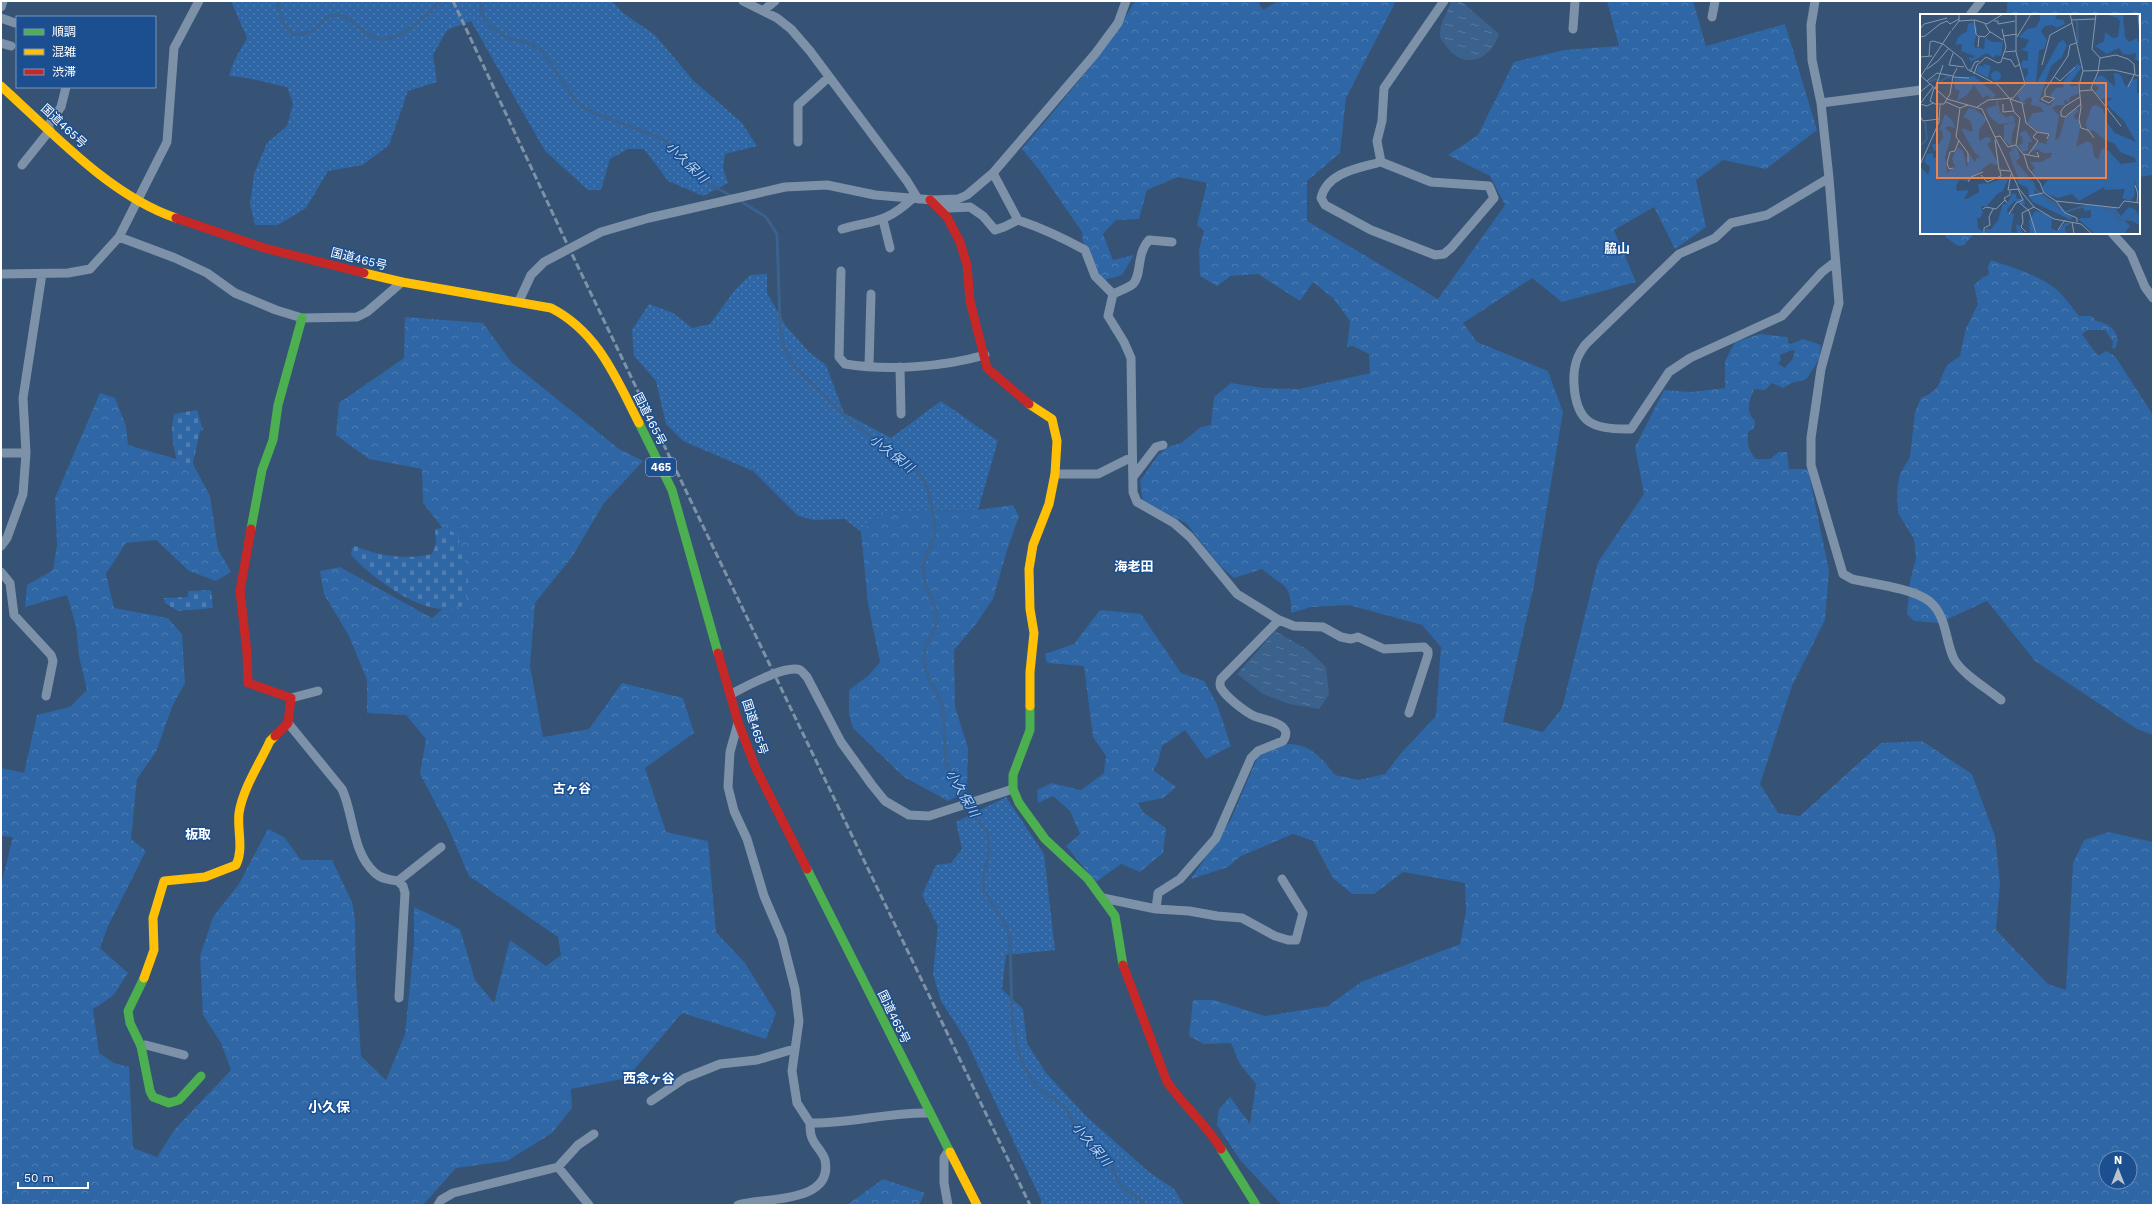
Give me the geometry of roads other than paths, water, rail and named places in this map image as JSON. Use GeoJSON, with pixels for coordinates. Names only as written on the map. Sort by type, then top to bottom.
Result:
{"type":"FeatureCollection","features":[{"type":"Feature","properties":{"kind":"main road","name":"国道465号"},"geometry":{"type":"LineString","coordinates":[[1,86],[106,181],[138,201],[170,216],[264,248],[402,282],[519,301],[551,308],[567,316],[580,327],[613,372],[672,490],[738,722],[756,769],[976,1205]]}},
{"type":"Feature","properties":{"kind":"main road"},"geometry":{"type":"LineString","coordinates":[[932,200],[947,217],[960,242],[968,265],[970,301],[985,355],[987,368],[1032,407],[1052,419],[1057,441],[1055,474],[1049,504],[1034,545],[1029,569],[1030,609],[1034,633],[1030,672],[1030,730],[1013,775],[1013,789],[1019,803],[1045,839],[1088,879],[1115,916],[1120,938],[1123,966],[1167,1082],[1178,1098],[1212,1134],[1256,1205]]}},
{"type":"Feature","properties":{"kind":"main road"},"geometry":{"type":"LineString","coordinates":[[201,1076],[179,1100],[169,1103],[153,1097],[150,1091],[141,1046],[130,1023],[128,1011],[149,967],[154,950],[153,918],[158,894],[164,881],[170,878],[205,877],[236,865],[240,857],[239,814],[242,801],[270,741],[288,724],[291,698],[248,683],[247,653],[240,591],[262,470],[273,440],[278,405],[302,318]]}},
{"type":"Feature","properties":{"kind":"street"},"geometry":{"type":"LineString","coordinates":[[1,7],[3,1]]}},
{"type":"Feature","properties":{"kind":"street"},"geometry":{"type":"LineString","coordinates":[[1,274],[68,273],[90,269],[119,237],[167,142],[174,48],[199,1]]}},
{"type":"Feature","properties":{"kind":"street"},"geometry":{"type":"LineString","coordinates":[[743,1],[764,10],[790,29],[829,77],[907,181],[915,199]]}},
{"type":"Feature","properties":{"kind":"street"},"geometry":{"type":"LineString","coordinates":[[764,10],[775,1]]}},
{"type":"Feature","properties":{"kind":"street"},"geometry":{"type":"LineString","coordinates":[[519,301],[531,275],[544,262],[595,235],[649,218],[785,187],[827,185],[875,195],[932,200],[958,199],[967,195],[993,173],[1095,54],[1118,23],[1126,1]]}},
{"type":"Feature","properties":{"kind":"street"},"geometry":{"type":"LineString","coordinates":[[1381,162],[1377,141],[1382,121],[1384,88],[1444,1]]}},
{"type":"Feature","properties":{"kind":"street"},"geometry":{"type":"LineString","coordinates":[[1573,29],[1575,1]]}},
{"type":"Feature","properties":{"kind":"street"},"geometry":{"type":"LineString","coordinates":[[1712,17],[1715,1]]}},
{"type":"Feature","properties":{"kind":"street"},"geometry":{"type":"LineString","coordinates":[[1815,1],[1811,25],[1812,60],[1821,103],[1829,178],[1839,303],[1821,369],[1811,438],[1811,465],[1839,567],[1843,574],[1852,579],[1918,594],[1930,602],[1940,615],[1954,660],[1963,670],[2001,700]]}},
{"type":"Feature","properties":{"kind":"street"},"geometry":{"type":"LineString","coordinates":[[1971,14],[1981,1]]}},
{"type":"Feature","properties":{"kind":"street"},"geometry":{"type":"LineString","coordinates":[[1,18],[15,23]]}},
{"type":"Feature","properties":{"kind":"street"},"geometry":{"type":"LineString","coordinates":[[1,43],[11,46]]}},
{"type":"Feature","properties":{"kind":"street"},"geometry":{"type":"LineString","coordinates":[[798,142],[798,105],[829,77]]}},
{"type":"Feature","properties":{"kind":"street"},"geometry":{"type":"LineString","coordinates":[[22,165],[49,128],[61,107],[66,88]]}},
{"type":"Feature","properties":{"kind":"street"},"geometry":{"type":"LineString","coordinates":[[1821,103],[1920,90]]}},
{"type":"Feature","properties":{"kind":"street"},"geometry":{"type":"LineString","coordinates":[[1381,162],[1431,182],[1489,186],[1494,198],[1451,248],[1444,254],[1435,255],[1371,230],[1325,205],[1322,198],[1323,190],[1334,178],[1355,169],[1381,162]]}},
{"type":"Feature","properties":{"kind":"street"},"geometry":{"type":"LineString","coordinates":[[993,173],[1018,220],[1051,231],[1063,240],[1085,250],[1095,276],[1113,294]]}},
{"type":"Feature","properties":{"kind":"street"},"geometry":{"type":"LineString","coordinates":[[1829,178],[1766,215],[1731,222],[1715,238],[1679,254],[1639,290],[1578,353],[1574,372],[1575,402],[1580,413],[1597,426],[1613,430],[1631,429],[1669,372],[1690,358],[1782,316],[1822,272],[1835,262]]}},
{"type":"Feature","properties":{"kind":"street"},"geometry":{"type":"LineString","coordinates":[[842,229],[883,220],[899,211],[915,199]]}},
{"type":"Feature","properties":{"kind":"street"},"geometry":{"type":"LineString","coordinates":[[932,200],[950,208],[970,207],[983,216],[995,230],[1004,228],[1018,220]]}},
{"type":"Feature","properties":{"kind":"street"},"geometry":{"type":"LineString","coordinates":[[883,220],[890,248]]}},
{"type":"Feature","properties":{"kind":"street"},"geometry":{"type":"LineString","coordinates":[[2113,234],[2131,254],[2145,287],[2153,298]]}},
{"type":"Feature","properties":{"kind":"street"},"geometry":{"type":"LineString","coordinates":[[119,237],[175,258],[207,273],[235,293],[276,310],[302,318],[357,317],[367,312],[402,282]]}},
{"type":"Feature","properties":{"kind":"street"},"geometry":{"type":"LineString","coordinates":[[1113,294],[1132,285],[1136,279],[1143,247],[1149,240],[1172,242]]}},
{"type":"Feature","properties":{"kind":"street"},"geometry":{"type":"LineString","coordinates":[[841,271],[839,357],[845,364],[900,367],[956,363],[985,355]]}},
{"type":"Feature","properties":{"kind":"street"},"geometry":{"type":"LineString","coordinates":[[1,546],[7,538],[23,494],[26,453],[23,398],[42,274]]}},
{"type":"Feature","properties":{"kind":"street"},"geometry":{"type":"LineString","coordinates":[[869,366],[871,294]]}},
{"type":"Feature","properties":{"kind":"street"},"geometry":{"type":"LineString","coordinates":[[1113,294],[1108,316],[1124,342],[1131,358],[1133,492],[1137,502],[1174,523],[1190,537],[1237,594],[1279,620],[1294,626],[1323,627],[1341,637],[1350,639],[1358,637],[1384,649],[1424,647],[1428,651],[1428,655],[1409,713]]}},
{"type":"Feature","properties":{"kind":"street"},"geometry":{"type":"LineString","coordinates":[[900,367],[902,414]]}},
{"type":"Feature","properties":{"kind":"street"},"geometry":{"type":"LineString","coordinates":[[1133,477],[1156,447],[1163,445]]}},
{"type":"Feature","properties":{"kind":"street"},"geometry":{"type":"LineString","coordinates":[[1,452],[26,453]]}},
{"type":"Feature","properties":{"kind":"street"},"geometry":{"type":"LineString","coordinates":[[1055,474],[1098,474],[1132,457]]}},
{"type":"Feature","properties":{"kind":"street"},"geometry":{"type":"LineString","coordinates":[[1,572],[10,583],[14,615],[51,655],[53,662],[46,696]]}},
{"type":"Feature","properties":{"kind":"street"},"geometry":{"type":"LineString","coordinates":[[1156,909],[1158,893],[1180,880],[1216,838],[1251,758],[1258,751],[1284,742],[1286,737],[1285,730],[1280,726],[1252,715],[1229,697],[1221,689],[1220,685],[1221,679],[1279,620]]}},
{"type":"Feature","properties":{"kind":"street"},"geometry":{"type":"LineString","coordinates":[[731,694],[780,672],[791,669],[800,670],[807,677],[841,742],[885,802],[909,815],[929,816],[961,807],[1013,789]]}},
{"type":"Feature","properties":{"kind":"street"},"geometry":{"type":"LineString","coordinates":[[291,698],[318,690]]}},
{"type":"Feature","properties":{"kind":"street"},"geometry":{"type":"LineString","coordinates":[[738,722],[730,752],[728,787],[734,811],[747,839],[764,896],[782,938],[795,988],[799,1021],[792,1071],[797,1103],[810,1123],[812,1138],[824,1158],[826,1172],[822,1182],[808,1192],[738,1205]]}},
{"type":"Feature","properties":{"kind":"street"},"geometry":{"type":"LineString","coordinates":[[288,724],[342,789],[347,800],[359,848],[375,873],[386,879],[398,880],[441,847]]}},
{"type":"Feature","properties":{"kind":"street"},"geometry":{"type":"LineString","coordinates":[[398,880],[403,886],[405,893],[399,998]]}},
{"type":"Feature","properties":{"kind":"street"},"geometry":{"type":"LineString","coordinates":[[1103,898],[1156,909],[1189,910],[1217,916],[1242,918],[1275,936],[1288,940],[1296,940],[1303,913],[1282,880]]}},
{"type":"Feature","properties":{"kind":"street"},"geometry":{"type":"LineString","coordinates":[[141,1046],[146,1045],[184,1055]]}},
{"type":"Feature","properties":{"kind":"street"},"geometry":{"type":"LineString","coordinates":[[651,1101],[685,1078],[720,1064],[757,1060],[794,1049]]}},
{"type":"Feature","properties":{"kind":"street"},"geometry":{"type":"LineString","coordinates":[[810,1123],[827,1124],[903,1112],[929,1113]]}},
{"type":"Feature","properties":{"kind":"street"},"geometry":{"type":"LineString","coordinates":[[438,1205],[441,1200],[453,1193],[558,1167],[578,1145],[594,1134]]}},
{"type":"Feature","properties":{"kind":"street"},"geometry":{"type":"LineString","coordinates":[[948,1205],[944,1183],[944,1158],[949,1150]]}},
{"type":"Feature","properties":{"kind":"street"},"geometry":{"type":"LineString","coordinates":[[558,1167],[589,1205]]}},
{"type":"Feature","properties":{"kind":"water"},"geometry":{"type":"Polygon","coordinates":[[[1451,1],[1461,1],[1499,34],[1490,50],[1483,56],[1469,60],[1461,58],[1453,54],[1441,40],[1440,31],[1442,22],[1451,1]]]}},
{"type":"Feature","properties":{"kind":"water"},"geometry":{"type":"Polygon","coordinates":[[[1275,631],[1308,650],[1326,667],[1329,695],[1319,709],[1289,704],[1263,694],[1237,674],[1275,631]]]}},
{"type":"Feature","properties":{"kind":"waterway","name":"小久保川"},"geometry":{"type":"LineString","coordinates":[[277,1],[283,23],[292,34],[308,33],[324,19],[335,15],[341,15],[370,35],[380,39],[388,39],[405,32],[421,20],[441,1]]}},
{"type":"Feature","properties":{"kind":"waterway","name":"小久保川"},"geometry":{"type":"LineString","coordinates":[[480,1],[482,15],[489,25],[507,38],[529,43],[541,50],[576,101],[587,110],[660,138],[673,146],[707,183],[732,196]]}},
{"type":"Feature","properties":{"kind":"waterway","name":"小久保川"},"geometry":{"type":"LineString","coordinates":[[739,200],[766,217],[777,234],[780,323],[784,348],[794,366],[854,424],[917,470],[928,489],[935,525],[934,537],[923,565],[925,583],[935,608],[937,619],[935,628],[925,648],[923,661],[929,679],[943,707],[946,763],[964,800],[988,834],[989,854],[983,878],[984,891],[1007,927],[1010,940],[1012,1016],[1017,1047],[1024,1067],[1037,1087],[1066,1108],[1076,1128],[1109,1160],[1120,1185],[1146,1205]]}},
{"type":"Feature","properties":{"kind":"railway"},"geometry":{"type":"LineString","coordinates":[[453,1],[569,248],[1030,1205]]}},
{"type":"Feature","properties":{"kind":"district","name":"脇山"},"geometry":{"type":"Point","coordinates":[1617,248]}},
{"type":"Feature","properties":{"kind":"district","name":"海老田"},"geometry":{"type":"Point","coordinates":[1134,566]}},
{"type":"Feature","properties":{"kind":"district","name":"古ヶ谷"},"geometry":{"type":"Point","coordinates":[572,788]}},
{"type":"Feature","properties":{"kind":"district","name":"板取"},"geometry":{"type":"Point","coordinates":[198,834]}},
{"type":"Feature","properties":{"kind":"district","name":"西念ヶ谷"},"geometry":{"type":"Point","coordinates":[649,1078]}},
{"type":"Feature","properties":{"kind":"district","name":"小久保"},"geometry":{"type":"Point","coordinates":[329,1107]}}]}
